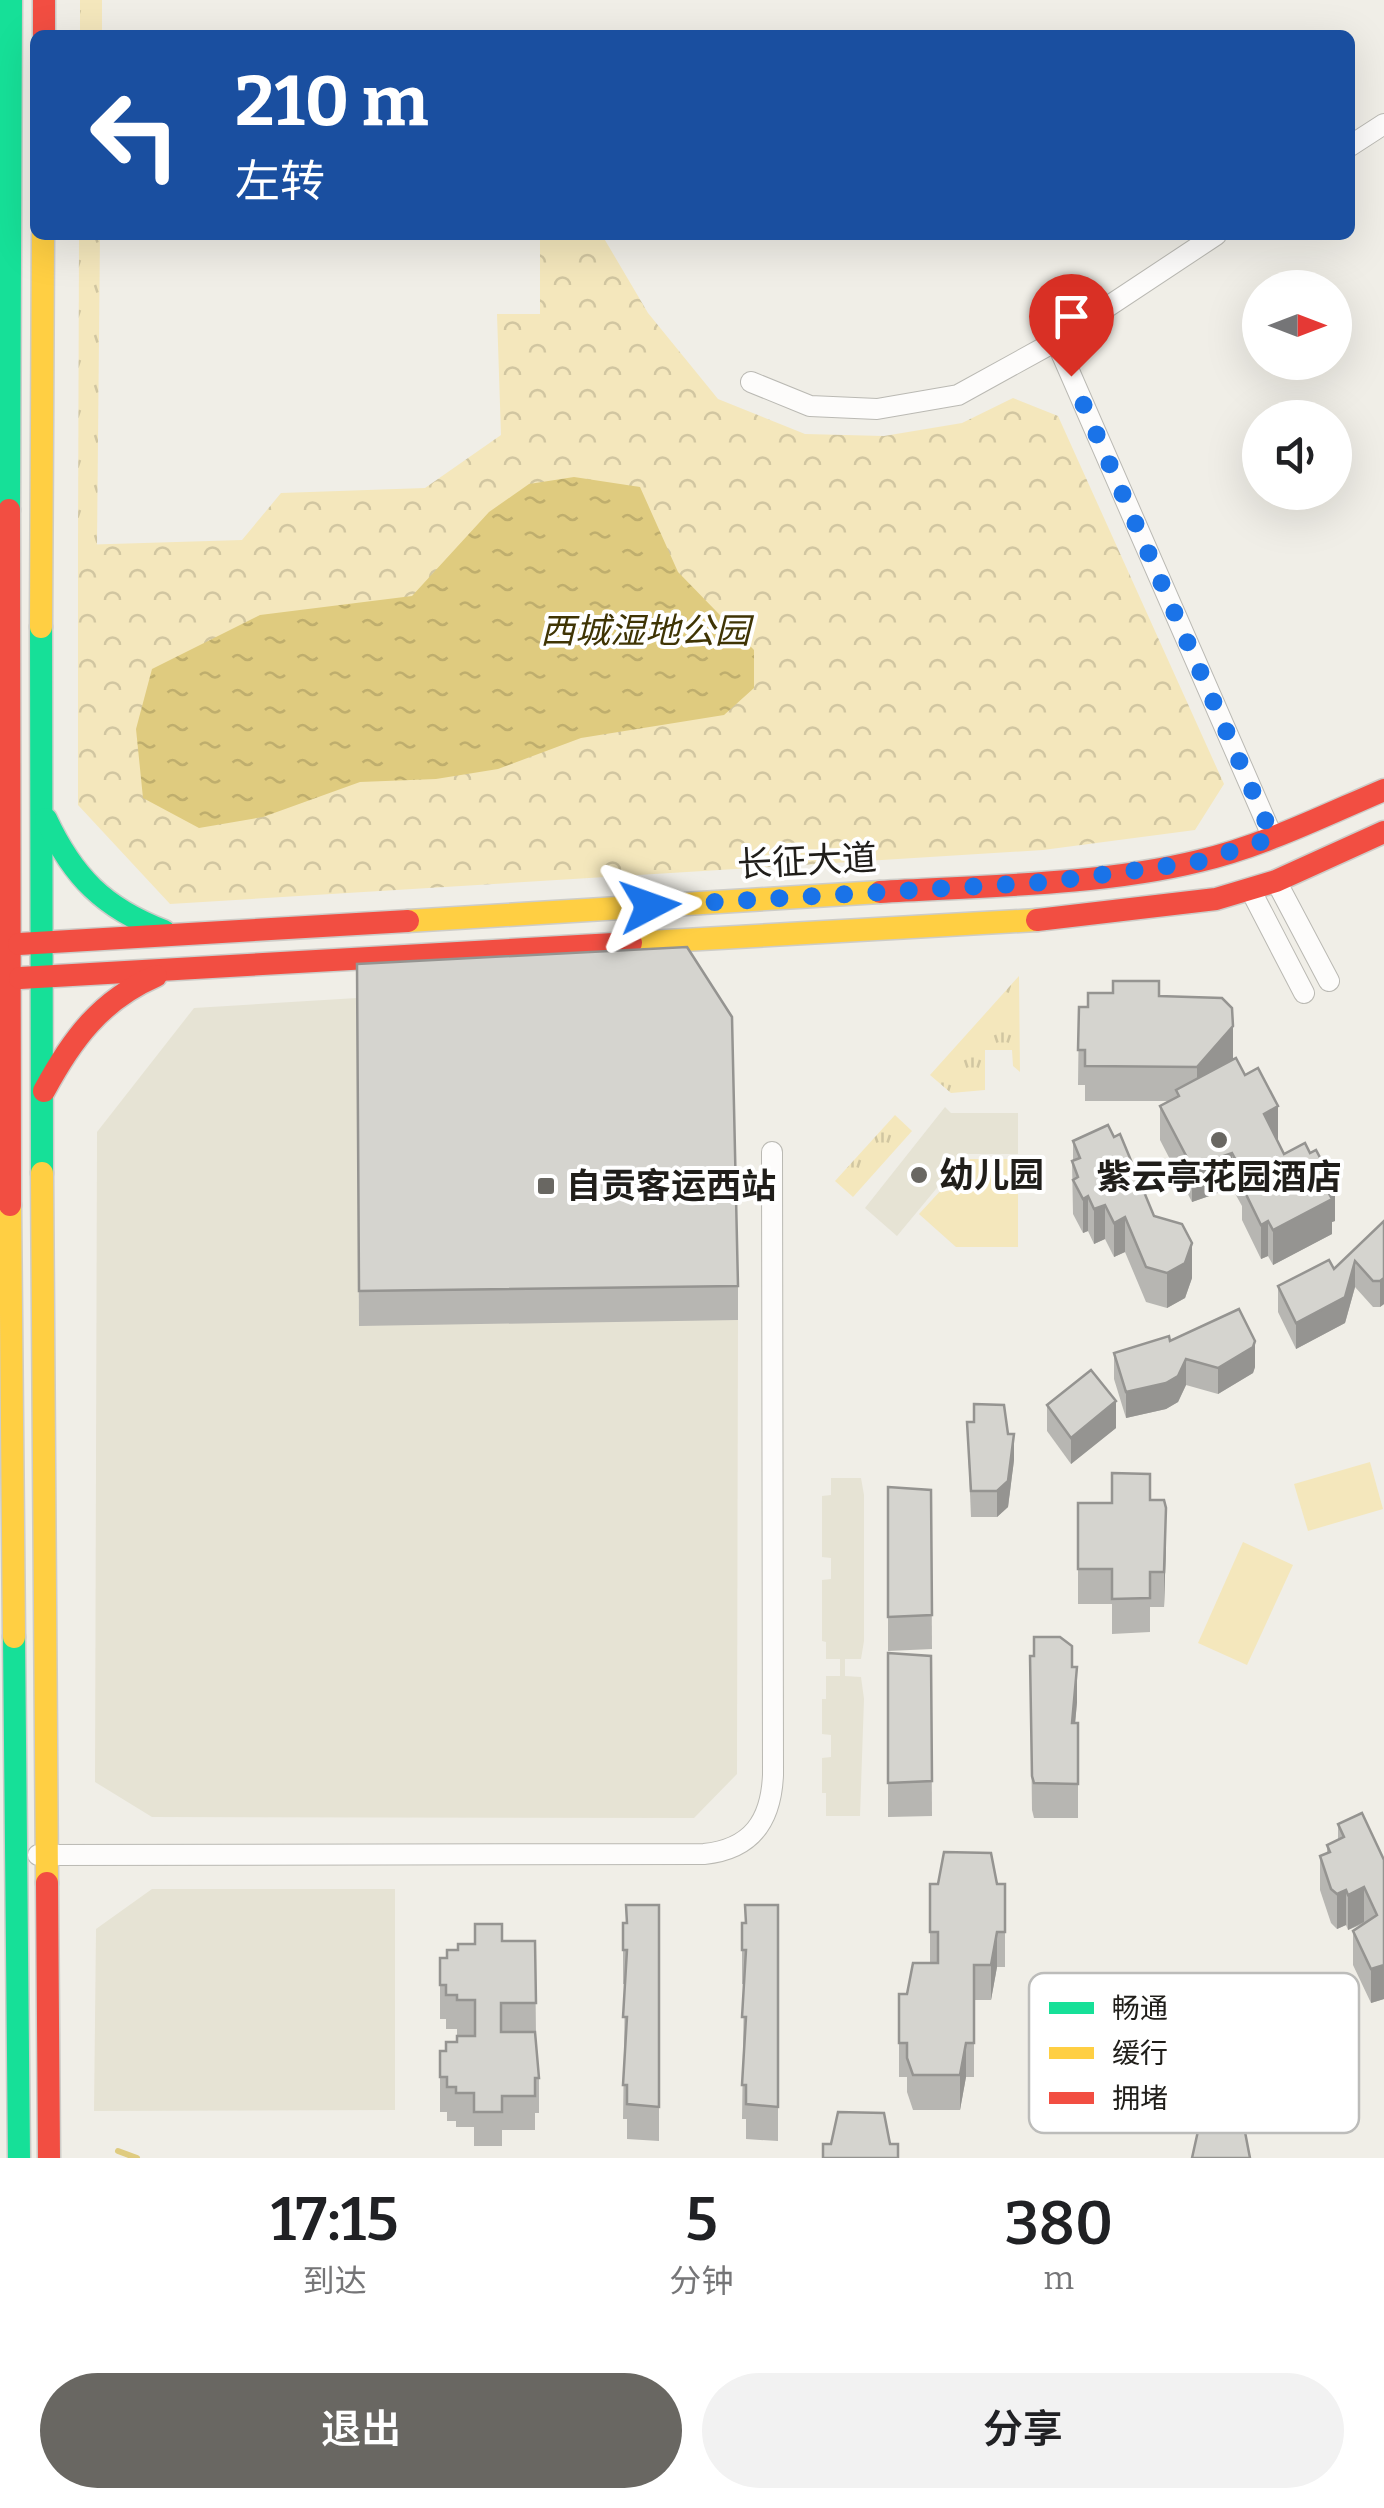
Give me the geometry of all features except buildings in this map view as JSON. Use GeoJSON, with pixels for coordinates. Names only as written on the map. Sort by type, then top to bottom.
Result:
{"type":"FeatureCollection","features":[{"type":"Feature","properties":{"kind":"main road"},"geometry":{"type":"LineString","coordinates":[[11,0],[9,808],[4,979],[18,2158]]}},
{"type":"Feature","properties":{"kind":"main road"},"geometry":{"type":"LineString","coordinates":[[44,0],[44,30]]}},
{"type":"Feature","properties":{"kind":"main road"},"geometry":{"type":"LineString","coordinates":[[43,240],[40,977],[49,2158]]}},
{"type":"Feature","properties":{"kind":"main road","name":"长征大道"},"geometry":{"type":"LineString","coordinates":[[4,945],[1048,882],[1197,862],[1273,838],[1384,790]]}},
{"type":"Feature","properties":{"kind":"main road"},"geometry":{"type":"LineString","coordinates":[[40,805],[80,884],[102,904],[173,934]]}},
{"type":"Feature","properties":{"kind":"main road"},"geometry":{"type":"LineString","coordinates":[[0,856],[9,808]]}},
{"type":"Feature","properties":{"kind":"main road","name":"长征大道"},"geometry":{"type":"LineString","coordinates":[[4,979],[1052,919],[1216,899],[1276,881],[1384,832]]}},
{"type":"Feature","properties":{"kind":"main road"},"geometry":{"type":"LineString","coordinates":[[42,1095],[84,1022],[109,999],[176,969]]}},
{"type":"Feature","properties":{"kind":"main road"},"geometry":{"type":"LineString","coordinates":[[0,1075],[8,1098]]}},
{"type":"Feature","properties":{"kind":"street"},"geometry":{"type":"LineString","coordinates":[[1355,143],[1384,124]]}},
{"type":"Feature","properties":{"kind":"street"},"geometry":{"type":"LineString","coordinates":[[751,382],[810,406],[878,409],[958,395],[1056,341],[1208,240]]}},
{"type":"Feature","properties":{"kind":"street"},"geometry":{"type":"LineString","coordinates":[[1056,341],[1273,838]]}},
{"type":"Feature","properties":{"kind":"street"},"geometry":{"type":"LineString","coordinates":[[1276,881],[1329,981]]}},
{"type":"Feature","properties":{"kind":"street"},"geometry":{"type":"LineString","coordinates":[[1250,889],[1304,992]]}},
{"type":"Feature","properties":{"kind":"street"},"geometry":{"type":"LineString","coordinates":[[16,1856],[704,1854],[725,1852],[756,1832],[772,1799],[773,1775],[772,1152]]}},
{"type":"Feature","properties":{"kind":"shaded area"},"geometry":{"type":"Polygon","coordinates":[[[357,998],[738,1320],[737,1774],[694,1818],[152,1817],[95,1782],[97,1132],[194,1008],[357,998]]]}},
{"type":"Feature","properties":{"kind":"shaded area","name":"幼儿园"},"geometry":{"type":"Polygon","coordinates":[[[945,1107],[951,1113],[1018,1113],[1018,1154],[965,1154],[897,1236],[865,1208],[945,1107]]]}},
{"type":"Feature","properties":{"kind":"shaded area"},"geometry":{"type":"Polygon","coordinates":[[[831,1478],[861,1478],[864,1495],[864,1641],[861,1659],[845,1659],[845,1676],[861,1677],[864,1699],[860,1816],[826,1816],[826,1793],[822,1793],[822,1758],[831,1757],[831,1735],[822,1734],[822,1699],[826,1699],[826,1676],[840,1676],[840,1659],[826,1659],[826,1642],[822,1641],[822,1580],[831,1579],[831,1558],[822,1557],[822,1496],[831,1495],[831,1478]]]}},
{"type":"Feature","properties":{"kind":"shaded area"},"geometry":{"type":"Polygon","coordinates":[[[152,1889],[395,1889],[395,2110],[94,2111],[96,1929],[152,1889]]]}},
{"type":"Feature","properties":{"kind":"green space"},"geometry":{"type":"Polygon","coordinates":[[[80,0],[102,0],[102,30],[80,30],[80,0]]]}},
{"type":"Feature","properties":{"kind":"green space"},"geometry":{"type":"Polygon","coordinates":[[[79,240],[100,240],[97,545],[78,545],[79,240]]]}},
{"type":"Feature","properties":{"kind":"green space","name":"西城湿地公园"},"geometry":{"type":"Polygon","coordinates":[[[540,240],[605,240],[648,313],[718,399],[805,434],[884,436],[962,423],[1013,398],[1058,416],[1224,784],[1195,830],[1043,850],[170,904],[78,805],[78,545],[242,540],[281,493],[425,488],[501,435],[497,314],[540,314],[540,240]]]}},
{"type":"Feature","properties":{"kind":"green space"},"geometry":{"type":"Polygon","coordinates":[[[1019,976],[1020,1072],[1013,1066],[1012,1050],[985,1050],[985,1090],[951,1093],[930,1075],[1019,976]]]}},
{"type":"Feature","properties":{"kind":"green space"},"geometry":{"type":"Polygon","coordinates":[[[895,1115],[912,1131],[853,1197],[835,1181],[895,1115]]]}},
{"type":"Feature","properties":{"kind":"green space"},"geometry":{"type":"Polygon","coordinates":[[[970,1159],[1018,1159],[1018,1247],[956,1247],[919,1214],[970,1159]]]}},
{"type":"Feature","properties":{"kind":"green space"},"geometry":{"type":"Polygon","coordinates":[[[1370,1462],[1383,1509],[1308,1531],[1294,1484],[1370,1462]]]}},
{"type":"Feature","properties":{"kind":"green space"},"geometry":{"type":"Polygon","coordinates":[[[1243,1542],[1293,1565],[1247,1665],[1198,1643],[1243,1542]]]}},
{"type":"Feature","properties":{"kind":"water"},"geometry":{"type":"Polygon","coordinates":[[[574,477],[640,487],[678,572],[754,650],[754,688],[724,715],[581,738],[498,769],[436,779],[360,782],[263,817],[199,828],[143,798],[136,729],[152,669],[260,615],[412,596],[489,512],[529,484],[574,477]]]}},
{"type":"Feature","properties":{"kind":"waterway"},"geometry":{"type":"LineString","coordinates":[[118,2151],[137,2158]]}},
{"type":"Feature","properties":{"kind":"traffic: fast"},"geometry":{"type":"LineString","coordinates":[[9,510],[11,0]]}},
{"type":"Feature","properties":{"kind":"traffic: fast"},"geometry":{"type":"LineString","coordinates":[[41,627],[42,1173]]}},
{"type":"Feature","properties":{"kind":"traffic: fast"},"geometry":{"type":"LineString","coordinates":[[46,819],[67,858],[93,888],[124,912],[164,931]]}},
{"type":"Feature","properties":{"kind":"traffic: fast"},"geometry":{"type":"LineString","coordinates":[[14,1637],[19,2158]]}},
{"type":"Feature","properties":{"kind":"traffic: slow"},"geometry":{"type":"LineString","coordinates":[[41,627],[43,240]]}},
{"type":"Feature","properties":{"kind":"traffic: slow"},"geometry":{"type":"LineString","coordinates":[[408,921],[880,892]]}},
{"type":"Feature","properties":{"kind":"traffic: slow"},"geometry":{"type":"LineString","coordinates":[[631,943],[1037,920]]}},
{"type":"Feature","properties":{"kind":"traffic: slow"},"geometry":{"type":"LineString","coordinates":[[42,1173],[47,1883]]}},
{"type":"Feature","properties":{"kind":"traffic: slow"},"geometry":{"type":"LineString","coordinates":[[10,1205],[14,1637]]}},
{"type":"Feature","properties":{"kind":"traffic: jam"},"geometry":{"type":"LineString","coordinates":[[44,0],[44,30]]}},
{"type":"Feature","properties":{"kind":"traffic: jam"},"geometry":{"type":"LineString","coordinates":[[9,510],[10,1205]]}},
{"type":"Feature","properties":{"kind":"traffic: jam"},"geometry":{"type":"LineString","coordinates":[[880,892],[1041,883],[1162,869],[1246,847],[1384,790]]}},
{"type":"Feature","properties":{"kind":"traffic: jam"},"geometry":{"type":"LineString","coordinates":[[1037,920],[1216,899],[1276,881],[1384,832]]}},
{"type":"Feature","properties":{"kind":"traffic: jam"},"geometry":{"type":"LineString","coordinates":[[19,944],[408,921]]}},
{"type":"Feature","properties":{"kind":"traffic: jam"},"geometry":{"type":"LineString","coordinates":[[20,978],[631,943]]}},
{"type":"Feature","properties":{"kind":"traffic: jam"},"geometry":{"type":"LineString","coordinates":[[44,1091],[90,1023],[119,997],[156,976]]}},
{"type":"Feature","properties":{"kind":"traffic: jam"},"geometry":{"type":"LineString","coordinates":[[47,1883],[49,2158]]}},
{"type":"Feature","properties":{"kind":"place","name":"紫云亭花园酒店"},"geometry":{"type":"Point","coordinates":[1219,1140]}},
{"type":"Feature","properties":{"kind":"place","name":"幼儿园"},"geometry":{"type":"Point","coordinates":[919,1175]}},
{"type":"Feature","properties":{"kind":"place","name":"自贡客运西站"},"geometry":{"type":"Point","coordinates":[546,1186]}},
{"type":"Feature","properties":{"kind":"route"},"geometry":{"type":"LineString","coordinates":[[650,906],[1048,882],[1197,862],[1273,838],[1071,376]]}}]}
